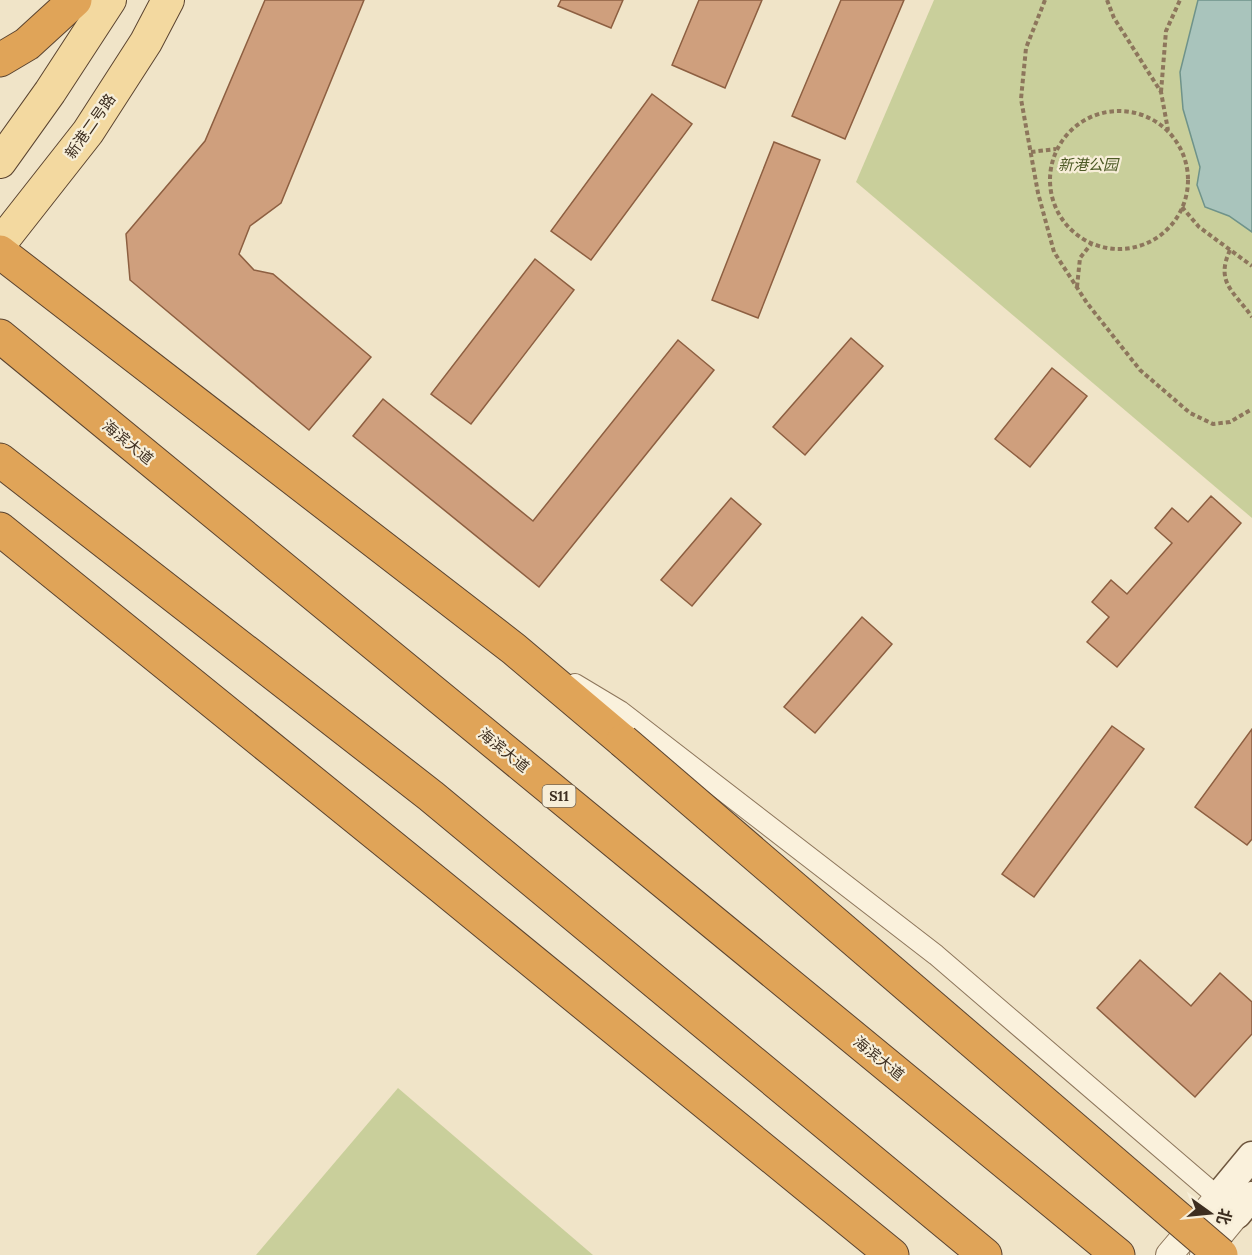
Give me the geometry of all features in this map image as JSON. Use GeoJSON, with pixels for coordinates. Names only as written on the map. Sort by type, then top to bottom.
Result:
{"type":"FeatureCollection","features":[{"type":"Feature","properties":{"kind":"highway"},"geometry":{"type":"LineString","coordinates":[[0,60],[27,44],[75,0]]}},
{"type":"Feature","properties":{"kind":"highway"},"geometry":{"type":"LineString","coordinates":[[0,252],[514,649],[1221,1255]]}},
{"type":"Feature","properties":{"kind":"highway","name":"海滨大道"},"geometry":{"type":"LineString","coordinates":[[0,336],[1118,1255]]}},
{"type":"Feature","properties":{"kind":"highway"},"geometry":{"type":"LineString","coordinates":[[0,460],[431,796],[985,1255]]}},
{"type":"Feature","properties":{"kind":"highway"},"geometry":{"type":"LineString","coordinates":[[0,529],[892,1255]]}},
{"type":"Feature","properties":{"kind":"main road"},"geometry":{"type":"LineString","coordinates":[[0,162],[50,92],[110,0]]}},
{"type":"Feature","properties":{"kind":"main road","name":"新港二号路"},"geometry":{"type":"LineString","coordinates":[[0,244],[88,132],[146,42],[168,0]]}},
{"type":"Feature","properties":{"kind":"main road"},"geometry":{"type":"LineString","coordinates":[[1236,1202],[1252,1156]]}},
{"type":"Feature","properties":{"kind":"street"},"geometry":{"type":"LineString","coordinates":[[514,649],[620,711],[936,955],[1236,1202]]}},
{"type":"Feature","properties":{"kind":"street"},"geometry":{"type":"LineString","coordinates":[[1169,1255],[1236,1202]]}},
{"type":"Feature","properties":{"kind":"street"},"geometry":{"type":"LineString","coordinates":[[1203,1255],[1236,1202]]}},
{"type":"Feature","properties":{"kind":"path"},"geometry":{"type":"LineString","coordinates":[[1045,0],[1026,48],[1021,99],[1038,193],[1054,252],[1087,303],[1140,370],[1190,413],[1213,424],[1230,422],[1252,409]]}},
{"type":"Feature","properties":{"kind":"path"},"geometry":{"type":"LineString","coordinates":[[1107,0],[1114,18],[1161,92]]}},
{"type":"Feature","properties":{"kind":"path"},"geometry":{"type":"LineString","coordinates":[[1168,130],[1161,92],[1166,31],[1180,0]]}},
{"type":"Feature","properties":{"kind":"path"},"geometry":{"type":"LineString","coordinates":[[1107,111],[1129,111],[1150,117],[1168,130],[1182,150],[1188,173],[1187,197],[1177,219],[1160,237],[1138,247],[1115,250],[1091,244],[1071,231],[1058,213],[1050,193],[1050,171],[1056,149],[1069,131],[1086,118],[1107,111]]}},
{"type":"Feature","properties":{"kind":"path"},"geometry":{"type":"LineString","coordinates":[[1031,152],[1056,149]]}},
{"type":"Feature","properties":{"kind":"path"},"geometry":{"type":"LineString","coordinates":[[1182,207],[1199,227],[1252,266]]}},
{"type":"Feature","properties":{"kind":"path"},"geometry":{"type":"LineString","coordinates":[[1077,287],[1080,258],[1091,244]]}},
{"type":"Feature","properties":{"kind":"path"},"geometry":{"type":"LineString","coordinates":[[1230,250],[1224,264],[1223,274],[1229,288],[1252,317]]}},
{"type":"Feature","properties":{"kind":"green space","name":"新港公园"},"geometry":{"type":"Polygon","coordinates":[[[934,0],[1252,0],[1252,518],[856,182],[934,0]]]}},
{"type":"Feature","properties":{"kind":"green space"},"geometry":{"type":"Polygon","coordinates":[[[398,1088],[593,1255],[256,1255],[398,1088]]]}},
{"type":"Feature","properties":{"kind":"water"},"geometry":{"type":"Polygon","coordinates":[[[1198,0],[1252,0],[1252,232],[1229,216],[1205,207],[1197,185],[1200,167],[1183,109],[1180,72],[1198,0]]]}},
{"type":"Feature","properties":{"kind":"building"},"geometry":{"type":"Polygon","coordinates":[[[265,0],[364,0],[281,203],[250,226],[239,254],[254,270],[273,274],[371,357],[309,430],[130,280],[126,234],[205,141],[265,0]]]}},
{"type":"Feature","properties":{"kind":"building"},"geometry":{"type":"Polygon","coordinates":[[[561,0],[623,0],[611,28],[558,6],[561,0]]]}},
{"type":"Feature","properties":{"kind":"building"},"geometry":{"type":"Polygon","coordinates":[[[699,0],[762,0],[725,88],[672,65],[699,0]]]}},
{"type":"Feature","properties":{"kind":"building"},"geometry":{"type":"Polygon","coordinates":[[[841,0],[904,0],[845,139],[792,116],[841,0]]]}},
{"type":"Feature","properties":{"kind":"building"},"geometry":{"type":"Polygon","coordinates":[[[652,94],[692,124],[591,260],[551,231],[652,94]]]}},
{"type":"Feature","properties":{"kind":"building"},"geometry":{"type":"Polygon","coordinates":[[[774,142],[820,160],[758,318],[712,300],[774,142]]]}},
{"type":"Feature","properties":{"kind":"building"},"geometry":{"type":"Polygon","coordinates":[[[535,259],[574,290],[471,424],[431,394],[535,259]]]}},
{"type":"Feature","properties":{"kind":"building"},"geometry":{"type":"Polygon","coordinates":[[[851,338],[883,366],[805,455],[773,427],[851,338]]]}},
{"type":"Feature","properties":{"kind":"building"},"geometry":{"type":"Polygon","coordinates":[[[678,340],[714,370],[539,587],[353,436],[383,399],[533,521],[678,340]]]}},
{"type":"Feature","properties":{"kind":"building"},"geometry":{"type":"Polygon","coordinates":[[[1052,368],[1087,396],[1030,467],[995,439],[1052,368]]]}},
{"type":"Feature","properties":{"kind":"building"},"geometry":{"type":"Polygon","coordinates":[[[1211,496],[1241,523],[1117,667],[1087,642],[1109,617],[1092,602],[1111,580],[1127,594],[1172,543],[1155,528],[1172,508],[1188,522],[1211,496]]]}},
{"type":"Feature","properties":{"kind":"building"},"geometry":{"type":"Polygon","coordinates":[[[731,498],[761,524],[692,606],[661,580],[731,498]]]}},
{"type":"Feature","properties":{"kind":"building"},"geometry":{"type":"Polygon","coordinates":[[[862,617],[892,644],[815,733],[784,707],[862,617]]]}},
{"type":"Feature","properties":{"kind":"building"},"geometry":{"type":"Polygon","coordinates":[[[1112,726],[1144,749],[1034,897],[1002,874],[1112,726]]]}},
{"type":"Feature","properties":{"kind":"building"},"geometry":{"type":"Polygon","coordinates":[[[1252,729],[1252,839],[1247,845],[1195,807],[1252,729]]]}},
{"type":"Feature","properties":{"kind":"building"},"geometry":{"type":"Polygon","coordinates":[[[1140,960],[1191,1006],[1220,973],[1252,1002],[1252,1034],[1195,1097],[1097,1008],[1140,960]]]}}]}
